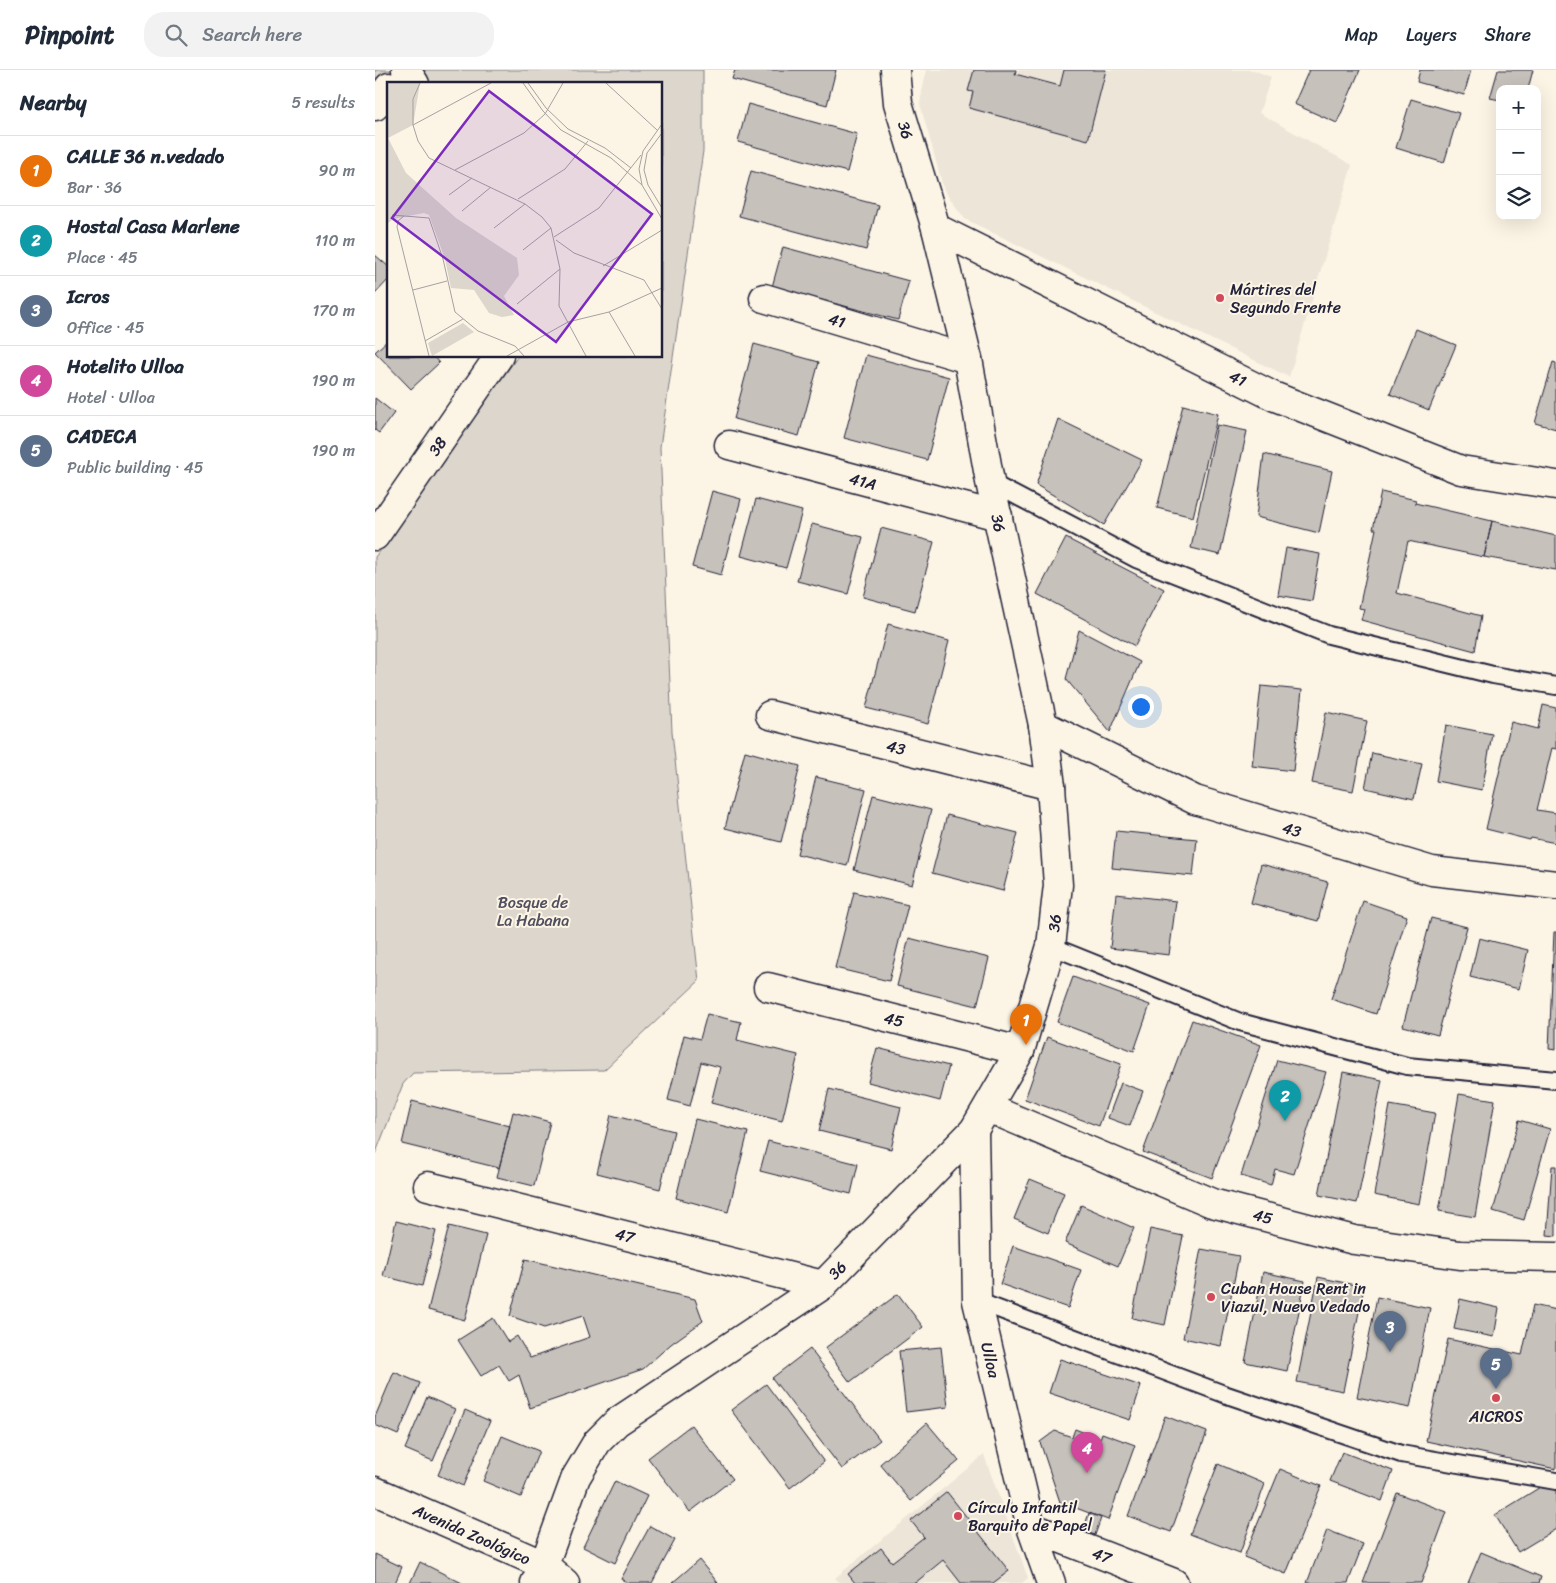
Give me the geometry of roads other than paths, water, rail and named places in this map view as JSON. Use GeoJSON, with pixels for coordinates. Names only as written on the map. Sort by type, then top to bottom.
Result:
{"type":"FeatureCollection","features":[{"type":"Feature","properties":{"kind":"street"},"geometry":{"type":"LineString","coordinates":[[406,70],[414,82]]}},
{"type":"Feature","properties":{"kind":"street","name":"36"},"geometry":{"type":"LineString","coordinates":[[539,1574],[576,1477],[597,1442],[617,1422],[823,1285],[981,1119],[1020,1051],[1051,946],[1058,886],[1051,786],[1043,725],[990,482],[968,359],[936,228],[898,103],[895,70]]}},
{"type":"Feature","properties":{"kind":"street"},"geometry":{"type":"LineString","coordinates":[[375,106],[387,92]]}},
{"type":"Feature","properties":{"kind":"street","name":"41"},"geometry":{"type":"LineString","coordinates":[[936,228],[1273,396],[1461,470],[1556,485]]}},
{"type":"Feature","properties":{"kind":"street","name":"41"},"geometry":{"type":"LineString","coordinates":[[764,298],[968,359]]}},
{"type":"Feature","properties":{"kind":"street","name":"38"},"geometry":{"type":"LineString","coordinates":[[375,536],[498,358]]}},
{"type":"Feature","properties":{"kind":"street","name":"41A"},"geometry":{"type":"LineString","coordinates":[[729,445],[998,516]]}},
{"type":"Feature","properties":{"kind":"street","name":"43"},"geometry":{"type":"LineString","coordinates":[[770,715],[1051,786]]}},
{"type":"Feature","properties":{"kind":"street","name":"43"},"geometry":{"type":"LineString","coordinates":[[1043,725],[1195,800],[1432,871],[1556,885]]}},
{"type":"Feature","properties":{"kind":"street","name":"45"},"geometry":{"type":"LineString","coordinates":[[768,987],[1020,1051]]}},
{"type":"Feature","properties":{"kind":"street","name":"45"},"geometry":{"type":"LineString","coordinates":[[981,1119],[1212,1203],[1354,1240],[1460,1255],[1556,1257]]}},
{"type":"Feature","properties":{"kind":"street","name":"Ulloa"},"geometry":{"type":"LineString","coordinates":[[981,1119],[977,1300],[1031,1527],[1051,1583]]}},
{"type":"Feature","properties":{"kind":"street","name":"47"},"geometry":{"type":"LineString","coordinates":[[428,1186],[823,1285]]}},
{"type":"Feature","properties":{"kind":"street","name":"Avenida Zoológico"},"geometry":{"type":"LineString","coordinates":[[375,1491],[539,1574],[565,1583]]}},
{"type":"Feature","properties":{"kind":"street","name":"47"},"geometry":{"type":"LineString","coordinates":[[1031,1527],[1174,1583]]}},
{"type":"Feature","properties":{"kind":"lane"},"geometry":{"type":"LineString","coordinates":[[990,482],[1136,559],[1329,635],[1493,675],[1556,686]]}},
{"type":"Feature","properties":{"kind":"lane"},"geometry":{"type":"LineString","coordinates":[[1051,946],[1250,1025],[1407,1066],[1556,1080]]}},
{"type":"Feature","properties":{"kind":"lane"},"geometry":{"type":"LineString","coordinates":[[977,1300],[1224,1394],[1401,1454],[1556,1481]]}},
{"type":"Feature","properties":{"kind":"place","name":"Mártires del Segundo Frente"},"geometry":{"type":"Point","coordinates":[1220,298]}},
{"type":"Feature","properties":{"kind":"place","name":"CALLE 36 n.vedado"},"geometry":{"type":"Point","coordinates":[1026,1045]}},
{"type":"Feature","properties":{"kind":"place","name":"Hostal Casa Marlene"},"geometry":{"type":"Point","coordinates":[1285,1121]}},
{"type":"Feature","properties":{"kind":"place","name":"Cuban House Rent in Viazul, Nuevo Vedado"},"geometry":{"type":"Point","coordinates":[1211,1297]}},
{"type":"Feature","properties":{"kind":"place","name":"Icros"},"geometry":{"type":"Point","coordinates":[1390,1352]}},
{"type":"Feature","properties":{"kind":"place","name":"CADECA"},"geometry":{"type":"Point","coordinates":[1496,1389]}},
{"type":"Feature","properties":{"kind":"place","name":"AICROS"},"geometry":{"type":"Point","coordinates":[1496,1398]}},
{"type":"Feature","properties":{"kind":"place","name":"Hotelito Ulloa"},"geometry":{"type":"Point","coordinates":[1087,1473]}},
{"type":"Feature","properties":{"kind":"place","name":"Círculo Infantil Barquito de Papel"},"geometry":{"type":"Point","coordinates":[958,1516]}},
{"type":"Feature","properties":{"kind":"park label","name":"Bosque de La Habana"},"geometry":{"type":"Point","coordinates":[533,911]}}]}
